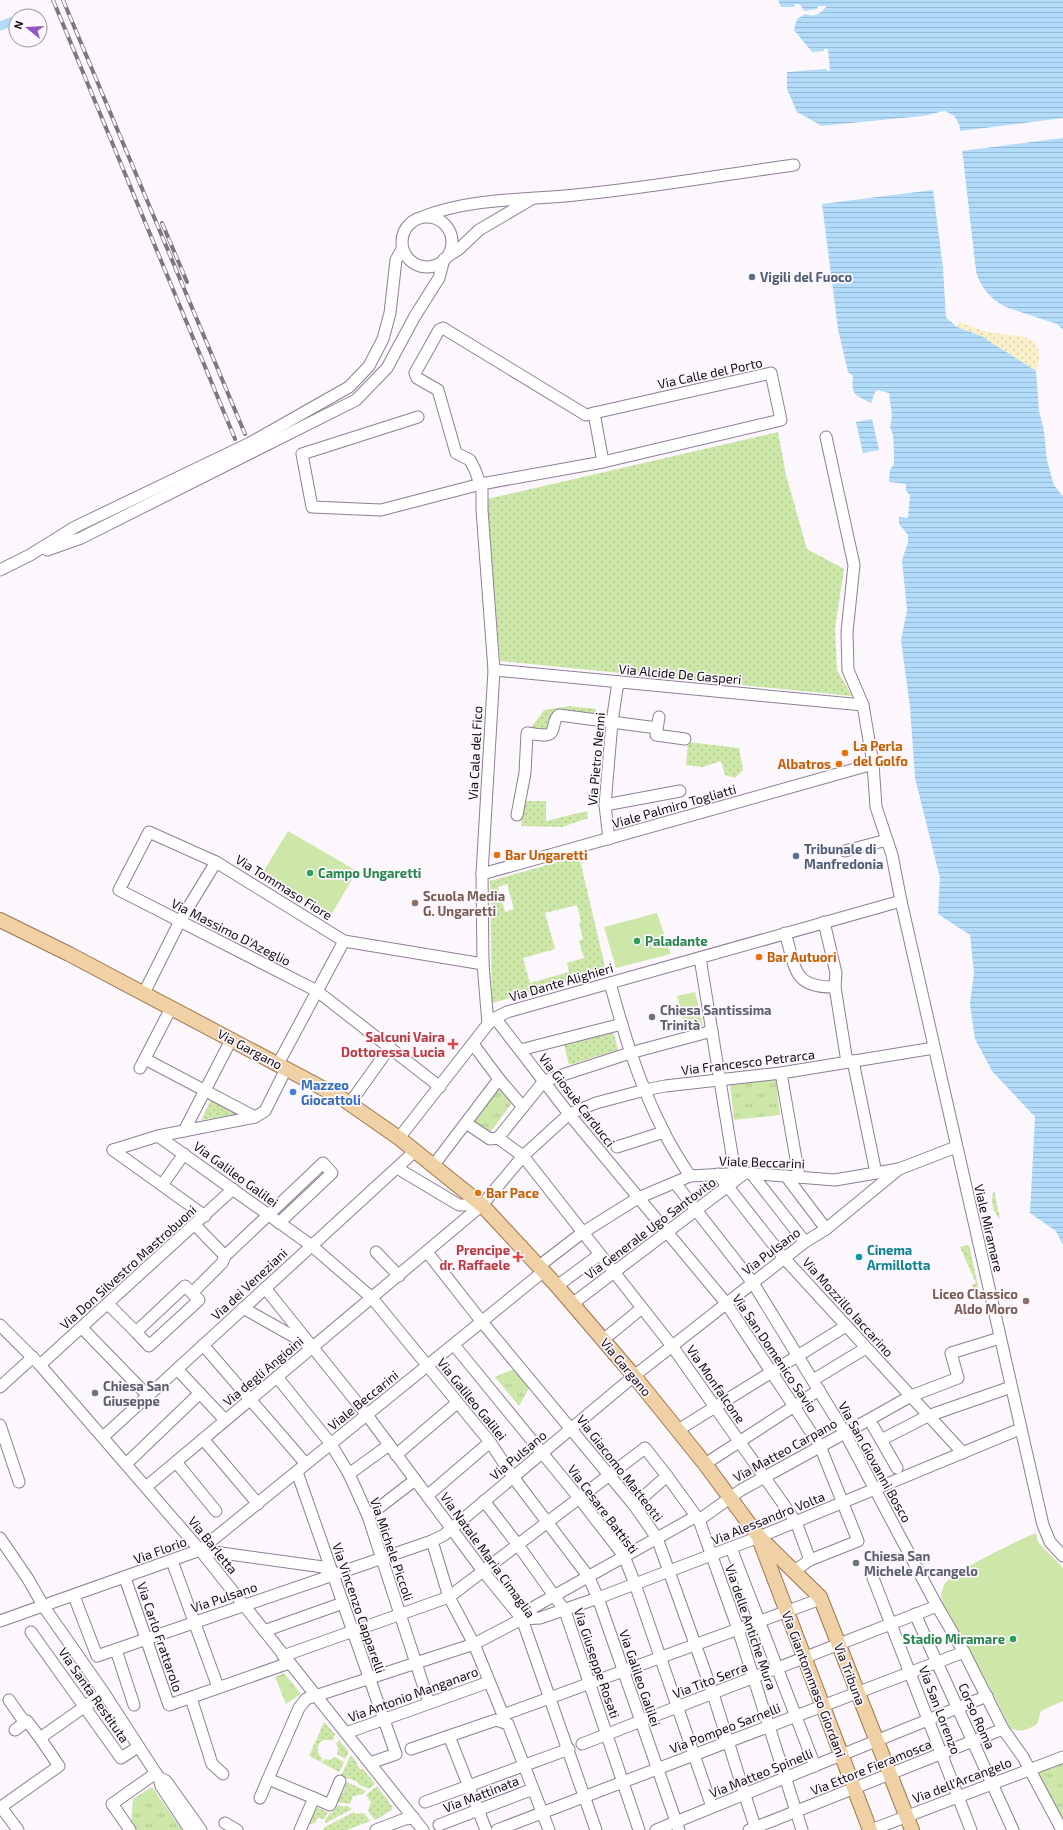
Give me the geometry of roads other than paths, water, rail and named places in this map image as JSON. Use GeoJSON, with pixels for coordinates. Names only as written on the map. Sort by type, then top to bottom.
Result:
{"type":"FeatureCollection","features":[{"type":"Feature","properties":{"kind":"main road","name":"Via Gargano"},"geometry":{"type":"LineString","coordinates":[[0,920],[144,993],[350,1103],[415,1151],[482,1206],[557,1286],[678,1430],[731,1498],[759,1537]]}},
{"type":"Feature","properties":{"kind":"main road","name":"Via Tribuna"},"geometry":{"type":"LineString","coordinates":[[759,1537],[820,1596],[912,1830]]}},
{"type":"Feature","properties":{"kind":"main road","name":"Via Giantommaso Giordani"},"geometry":{"type":"LineString","coordinates":[[759,1537],[870,1830]]}},
{"type":"Feature","properties":{"kind":"street"},"geometry":{"type":"LineString","coordinates":[[534,198],[479,230],[440,264],[429,267],[418,266],[408,259],[402,250],[401,238],[406,227],[414,219],[445,208],[534,198],[574,195],[794,165]]}},
{"type":"Feature","properties":{"kind":"street"},"geometry":{"type":"LineString","coordinates":[[30,555],[81,538],[356,400],[387,368],[414,316],[439,278],[453,242],[449,228],[439,219],[425,216]]}},
{"type":"Feature","properties":{"kind":"street"},"geometry":{"type":"LineString","coordinates":[[0,570],[30,555],[75,527],[250,444],[350,387],[369,366],[383,339],[390,313],[396,260],[402,250]]}},
{"type":"Feature","properties":{"kind":"street","name":"Via Calle del Porto"},"geometry":{"type":"LineString","coordinates":[[418,417],[302,454],[312,507],[381,510],[481,484],[603,462],[781,420],[771,373],[586,415],[443,328],[439,330],[415,373],[417,378],[438,390],[456,453],[470,460],[481,484]]}},
{"type":"Feature","properties":{"kind":"street"},"geometry":{"type":"LineString","coordinates":[[594,413],[603,462]]}},
{"type":"Feature","properties":{"kind":"street","name":"Viale Miramare"},"geometry":{"type":"LineString","coordinates":[[826,438],[854,565],[847,632],[848,670],[863,705],[873,764],[876,807],[892,855],[956,1147],[1043,1526],[1050,1542],[1063,1556]]}},
{"type":"Feature","properties":{"kind":"street","name":"Via Cala del Fico"},"geometry":{"type":"LineString","coordinates":[[481,484],[494,670],[482,874],[483,964],[492,1021]]}},
{"type":"Feature","properties":{"kind":"street","name":"Via Alcide De Gasperi"},"geometry":{"type":"LineString","coordinates":[[494,670],[863,705]]}},
{"type":"Feature","properties":{"kind":"street","name":"Via Pietro Nenni"},"geometry":{"type":"LineString","coordinates":[[609,839],[605,805],[612,722],[618,682]]}},
{"type":"Feature","properties":{"kind":"street"},"geometry":{"type":"LineString","coordinates":[[517,815],[525,773],[527,733],[547,735],[551,733],[553,730],[554,719],[559,715],[612,722],[658,722],[656,735],[685,739]]}},
{"type":"Feature","properties":{"kind":"street","name":"Viale Palmiro Togliatti"},"geometry":{"type":"LineString","coordinates":[[482,874],[873,764]]}},
{"type":"Feature","properties":{"kind":"street"},"geometry":{"type":"LineString","coordinates":[[605,805],[680,790]]}},
{"type":"Feature","properties":{"kind":"street","name":"Via Massimo D'Azeglio"},"geometry":{"type":"LineString","coordinates":[[216,862],[149,832],[119,890],[317,991],[390,1047],[440,1088]]}},
{"type":"Feature","properties":{"kind":"street"},"geometry":{"type":"LineString","coordinates":[[846,851],[887,840]]}},
{"type":"Feature","properties":{"kind":"street","name":"Via Tommaso Fiore"},"geometry":{"type":"LineString","coordinates":[[144,993],[180,921],[216,862],[344,941],[483,964]]}},
{"type":"Feature","properties":{"kind":"street","name":"Via Dante Alighieri"},"geometry":{"type":"LineString","coordinates":[[492,1021],[508,1012],[901,901]]}},
{"type":"Feature","properties":{"kind":"street"},"geometry":{"type":"LineString","coordinates":[[824,922],[836,973],[835,987],[850,1062],[876,1173]]}},
{"type":"Feature","properties":{"kind":"street"},"geometry":{"type":"LineString","coordinates":[[785,934],[798,975],[807,984],[819,987],[835,987]]}},
{"type":"Feature","properties":{"kind":"street"},"geometry":{"type":"LineString","coordinates":[[205,1216],[113,1150],[158,1136],[255,1117],[265,1111],[282,1067],[317,991],[344,941]]}},
{"type":"Feature","properties":{"kind":"street"},"geometry":{"type":"LineString","coordinates":[[700,958],[720,1080],[744,1173],[805,1242]]}},
{"type":"Feature","properties":{"kind":"street"},"geometry":{"type":"LineString","coordinates":[[610,983],[630,1053],[645,1090],[664,1132],[690,1176]]}},
{"type":"Feature","properties":{"kind":"street"},"geometry":{"type":"LineString","coordinates":[[171,1008],[142,1064],[205,1090],[255,1117]]}},
{"type":"Feature","properties":{"kind":"street"},"geometry":{"type":"LineString","coordinates":[[399,1138],[492,1021]]}},
{"type":"Feature","properties":{"kind":"street","name":"Via Giosuè Carducci"},"geometry":{"type":"LineString","coordinates":[[492,1021],[520,1050],[569,1114],[638,1198]]}},
{"type":"Feature","properties":{"kind":"street"},"geometry":{"type":"LineString","coordinates":[[520,1050],[622,1024]]}},
{"type":"Feature","properties":{"kind":"street"},"geometry":{"type":"LineString","coordinates":[[498,1138],[544,1081],[630,1053],[712,1031]]}},
{"type":"Feature","properties":{"kind":"street"},"geometry":{"type":"LineString","coordinates":[[184,1131],[231,1040]]}},
{"type":"Feature","properties":{"kind":"street"},"geometry":{"type":"LineString","coordinates":[[473,1044],[499,1079],[523,1107]]}},
{"type":"Feature","properties":{"kind":"street"},"geometry":{"type":"LineString","coordinates":[[350,1103],[390,1047]]}},
{"type":"Feature","properties":{"kind":"street","name":"Via Francesco Petrarca"},"geometry":{"type":"LineString","coordinates":[[569,1114],[596,1103],[645,1090],[781,1073],[934,1048]]}},
{"type":"Feature","properties":{"kind":"street"},"geometry":{"type":"LineString","coordinates":[[781,1073],[799,1176]]}},
{"type":"Feature","properties":{"kind":"street"},"geometry":{"type":"LineString","coordinates":[[433,1166],[499,1079]]}},
{"type":"Feature","properties":{"kind":"street","name":"Via degli Angioini"},"geometry":{"type":"LineString","coordinates":[[146,1487],[482,1206],[523,1156],[569,1114]]}},
{"type":"Feature","properties":{"kind":"street","name":"Via Monfalcone"},"geometry":{"type":"LineString","coordinates":[[466,1123],[490,1139],[498,1138],[523,1156],[599,1255],[672,1346],[796,1522],[810,1560]]}},
{"type":"Feature","properties":{"kind":"street"},"geometry":{"type":"LineString","coordinates":[[617,1147],[664,1132]]}},
{"type":"Feature","properties":{"kind":"street","name":"Via Galileo Galilei"},"geometry":{"type":"LineString","coordinates":[[158,1136],[312,1246],[372,1298],[490,1442],[513,1477],[588,1576],[598,1598],[677,1826]]}},
{"type":"Feature","properties":{"kind":"street","name":"Viale Beccarini"},"geometry":{"type":"LineString","coordinates":[[200,1550],[482,1322],[582,1233],[638,1198],[690,1176],[744,1173],[799,1176],[835,1180],[899,1169],[956,1147]]}},
{"type":"Feature","properties":{"kind":"street","name":"Via dei Veneziani"},"geometry":{"type":"LineString","coordinates":[[103,1437],[415,1151]]}},
{"type":"Feature","properties":{"kind":"street"},"geometry":{"type":"LineString","coordinates":[[162,1185],[184,1154]]}},
{"type":"Feature","properties":{"kind":"street"},"geometry":{"type":"LineString","coordinates":[[192,1293],[222,1263],[225,1256],[323,1163],[332,1173],[279,1223]]}},
{"type":"Feature","properties":{"kind":"street"},"geometry":{"type":"LineString","coordinates":[[397,1168],[459,1205],[482,1206]]}},
{"type":"Feature","properties":{"kind":"street","name":"Via Pulsano"},"geometry":{"type":"LineString","coordinates":[[74,1596],[97,1656],[432,1541],[444,1535],[634,1376],[784,1258],[805,1242],[826,1229],[899,1169]]}},
{"type":"Feature","properties":{"kind":"street","name":"Via Generale Ugo Santovito"},"geometry":{"type":"LineString","coordinates":[[572,1304],[666,1232],[697,1211],[744,1173]]}},
{"type":"Feature","properties":{"kind":"street","name":"Via Mozzillo Iaccarino"},"geometry":{"type":"LineString","coordinates":[[718,1174],[784,1258],[962,1453]]}},
{"type":"Feature","properties":{"kind":"street"},"geometry":{"type":"LineString","coordinates":[[786,1176],[826,1229]]}},
{"type":"Feature","properties":{"kind":"street","name":"Via San Giovanni Bosco"},"geometry":{"type":"LineString","coordinates":[[675,1182],[752,1283],[845,1433],[937,1606],[964,1652],[1003,1729],[1014,1743],[1062,1830]]}},
{"type":"Feature","properties":{"kind":"street","name":"Via Don Silvestro Mastrobuoni"},"geometry":{"type":"LineString","coordinates":[[0,1387],[82,1328],[233,1190]]}},
{"type":"Feature","properties":{"kind":"street","name":"Via San Domenico Savio"},"geometry":{"type":"LineString","coordinates":[[638,1198],[726,1303],[820,1446],[858,1541],[810,1560]]}},
{"type":"Feature","properties":{"kind":"street"},"geometry":{"type":"LineString","coordinates":[[195,1225],[225,1256]]}},
{"type":"Feature","properties":{"kind":"street"},"geometry":{"type":"LineString","coordinates":[[376,1252],[399,1276]]}},
{"type":"Feature","properties":{"kind":"street","name":"Via Giacomo Matteotti"},"geometry":{"type":"LineString","coordinates":[[427,1252],[482,1322],[634,1505],[657,1538],[713,1694],[744,1794],[753,1829]]}},
{"type":"Feature","properties":{"kind":"street"},"geometry":{"type":"LineString","coordinates":[[557,1286],[599,1255]]}},
{"type":"Feature","properties":{"kind":"street"},"geometry":{"type":"LineString","coordinates":[[108,1304],[136,1332],[150,1346],[199,1300],[185,1286],[136,1332]]}},
{"type":"Feature","properties":{"kind":"street","name":"Via Natale Maria Cimaglia"},"geometry":{"type":"LineString","coordinates":[[265,1288],[367,1415],[483,1572],[522,1619],[551,1698],[596,1830]]}},
{"type":"Feature","properties":{"kind":"street","name":"Via Natale Maria Cimaglia"},"geometry":{"type":"LineString","coordinates":[[243,1308],[313,1347]]}},
{"type":"Feature","properties":{"kind":"street"},"geometry":{"type":"LineString","coordinates":[[603,1340],[642,1308]]}},
{"type":"Feature","properties":{"kind":"street","name":"Via Barletta"},"geometry":{"type":"LineString","coordinates":[[0,1325],[36,1361],[200,1550],[423,1830]]}},
{"type":"Feature","properties":{"kind":"street"},"geometry":{"type":"LineString","coordinates":[[678,1430],[846,1326]]}},
{"type":"Feature","properties":{"kind":"street"},"geometry":{"type":"LineString","coordinates":[[82,1328],[148,1396]]}},
{"type":"Feature","properties":{"kind":"street","name":"Via Matteo Carpano"},"geometry":{"type":"LineString","coordinates":[[699,1520],[741,1490],[911,1396],[958,1378],[951,1353],[1000,1338]]}},
{"type":"Feature","properties":{"kind":"street","name":"Via Cesare Battisti"},"geometry":{"type":"LineString","coordinates":[[454,1344],[624,1556],[661,1657],[712,1807]]}},
{"type":"Feature","properties":{"kind":"street"},"geometry":{"type":"LineString","coordinates":[[203,1346],[306,1464]]}},
{"type":"Feature","properties":{"kind":"street"},"geometry":{"type":"LineString","coordinates":[[705,1464],[794,1406],[816,1385],[866,1348]]}},
{"type":"Feature","properties":{"kind":"street"},"geometry":{"type":"LineString","coordinates":[[177,1369],[225,1420]]}},
{"type":"Feature","properties":{"kind":"street","name":"Via Michele Piccoli"},"geometry":{"type":"LineString","coordinates":[[277,1377],[331,1444],[349,1474],[368,1516],[430,1703]]}},
{"type":"Feature","properties":{"kind":"street"},"geometry":{"type":"LineString","coordinates":[[881,1440],[928,1416],[1011,1387]]}},
{"type":"Feature","properties":{"kind":"street"},"geometry":{"type":"LineString","coordinates":[[126,1464],[200,1393]]}},
{"type":"Feature","properties":{"kind":"street"},"geometry":{"type":"LineString","coordinates":[[396,1455],[457,1403]]}},
{"type":"Feature","properties":{"kind":"street"},"geometry":{"type":"LineString","coordinates":[[0,1425],[19,1482]]}},
{"type":"Feature","properties":{"kind":"street"},"geometry":{"type":"LineString","coordinates":[[873,1426],[897,1468]]}},
{"type":"Feature","properties":{"kind":"street","name":"Via Alessandro Volta"},"geometry":{"type":"LineString","coordinates":[[522,1619],[540,1618],[565,1611],[731,1548],[1020,1430]]}},
{"type":"Feature","properties":{"kind":"street"},"geometry":{"type":"LineString","coordinates":[[203,1439],[258,1504]]}},
{"type":"Feature","properties":{"kind":"street"},"geometry":{"type":"LineString","coordinates":[[427,1496],[490,1442]]}},
{"type":"Feature","properties":{"kind":"street"},"geometry":{"type":"LineString","coordinates":[[349,1474],[389,1445]]}},
{"type":"Feature","properties":{"kind":"street","name":"Via delle Antiche Mura"},"geometry":{"type":"LineString","coordinates":[[609,1476],[645,1448],[668,1476],[699,1520],[738,1629],[802,1830]]}},
{"type":"Feature","properties":{"kind":"street"},"geometry":{"type":"LineString","coordinates":[[176,1462],[216,1511]]}},
{"type":"Feature","properties":{"kind":"street","name":"Via Vincenzo Capparelli"},"geometry":{"type":"LineString","coordinates":[[297,1472],[396,1754],[370,1763]]}},
{"type":"Feature","properties":{"kind":"street"},"geometry":{"type":"LineString","coordinates":[[224,1774],[212,1764],[191,1698],[353,1632],[449,1597],[609,1476]]}},
{"type":"Feature","properties":{"kind":"street"},"geometry":{"type":"LineString","coordinates":[[634,1505],[668,1476]]}},
{"type":"Feature","properties":{"kind":"street"},"geometry":{"type":"LineString","coordinates":[[368,1516],[415,1480]]}},
{"type":"Feature","properties":{"kind":"street","name":"Via Giuseppe Rosati"},"geometry":{"type":"LineString","coordinates":[[484,1502],[518,1545],[565,1611],[639,1830]]}},
{"type":"Feature","properties":{"kind":"street"},"geometry":{"type":"LineString","coordinates":[[260,1798],[299,1708],[306,1699],[369,1677],[474,1644],[522,1619],[534,1607],[624,1556],[693,1518],[699,1520]]}},
{"type":"Feature","properties":{"kind":"street","name":"Via Santa Restituta"},"geometry":{"type":"LineString","coordinates":[[0,1538],[28,1579],[44,1607],[104,1693],[138,1747],[158,1775],[166,1781],[201,1830]]}},
{"type":"Feature","properties":{"kind":"street"},"geometry":{"type":"LineString","coordinates":[[432,1541],[449,1597],[474,1644],[506,1720],[549,1830]]}},
{"type":"Feature","properties":{"kind":"street"},"geometry":{"type":"LineString","coordinates":[[731,1548],[816,1766]]}},
{"type":"Feature","properties":{"kind":"street","name":"Via Florio"},"geometry":{"type":"LineString","coordinates":[[0,1621],[44,1607],[200,1550],[323,1567],[333,1575]]}},
{"type":"Feature","properties":{"kind":"street"},"geometry":{"type":"LineString","coordinates":[[172,1560],[218,1687]]}},
{"type":"Feature","properties":{"kind":"street"},"geometry":{"type":"LineString","coordinates":[[794,1571],[810,1560]]}},
{"type":"Feature","properties":{"kind":"street","name":"Via Carlo Frattarolo"},"geometry":{"type":"LineString","coordinates":[[124,1578],[169,1705],[191,1698]]}},
{"type":"Feature","properties":{"kind":"street","name":"Via San Lorenzo"},"geometry":{"type":"LineString","coordinates":[[873,1578],[971,1830]]}},
{"type":"Feature","properties":{"kind":"street"},"geometry":{"type":"LineString","coordinates":[[411,1749],[496,1720],[506,1720],[551,1698],[815,1601]]}},
{"type":"Feature","properties":{"kind":"street"},"geometry":{"type":"LineString","coordinates":[[264,1631],[343,1603]]}},
{"type":"Feature","properties":{"kind":"street","name":"Via Tito Serra"},"geometry":{"type":"LineString","coordinates":[[582,1744],[937,1606]]}},
{"type":"Feature","properties":{"kind":"street","name":"Corso Roma"},"geometry":{"type":"LineString","coordinates":[[915,1614],[1013,1830]]}},
{"type":"Feature","properties":{"kind":"street","name":"Via Santa Restituta"},"geometry":{"type":"LineString","coordinates":[[31,1632],[121,1758],[138,1747]]}},
{"type":"Feature","properties":{"kind":"street"},"geometry":{"type":"LineString","coordinates":[[116,1650],[134,1705]]}},
{"type":"Feature","properties":{"kind":"street","name":"Via Pompeo Sarnelli"},"geometry":{"type":"LineString","coordinates":[[497,1830],[964,1652]]}},
{"type":"Feature","properties":{"kind":"street","name":"Via Antonio Manganaro"},"geometry":{"type":"LineString","coordinates":[[346,1733],[490,1682]]}},
{"type":"Feature","properties":{"kind":"street"},"geometry":{"type":"LineString","coordinates":[[40,1738],[104,1693]]}},
{"type":"Feature","properties":{"kind":"street","name":"Via Matteo Spinelli"},"geometry":{"type":"LineString","coordinates":[[656,1830],[677,1826],[712,1807],[987,1696]]}},
{"type":"Feature","properties":{"kind":"street"},"geometry":{"type":"LineString","coordinates":[[9,1700],[24,1723]]}},
{"type":"Feature","properties":{"kind":"street"},"geometry":{"type":"LineString","coordinates":[[14,1730],[27,1721],[59,1766],[1,1807],[18,1830]]}},
{"type":"Feature","properties":{"kind":"street","name":"Via Ettore Fieramosca"},"geometry":{"type":"LineString","coordinates":[[753,1829],[1003,1729]]}},
{"type":"Feature","properties":{"kind":"street"},"geometry":{"type":"LineString","coordinates":[[448,1736],[486,1830]]}},
{"type":"Feature","properties":{"kind":"street"},"geometry":{"type":"LineString","coordinates":[[425,1802],[568,1749]]}},
{"type":"Feature","properties":{"kind":"street","name":"Via dell'Arcangelo"},"geometry":{"type":"LineString","coordinates":[[870,1830],[1063,1756]]}},
{"type":"Feature","properties":{"kind":"street"},"geometry":{"type":"LineString","coordinates":[[130,1830],[112,1804],[158,1775]]}},
{"type":"Feature","properties":{"kind":"street","name":"Via Santa Restituta"},"geometry":{"type":"LineString","coordinates":[[158,1775],[161,1786],[190,1830]]}},
{"type":"Feature","properties":{"kind":"street"},"geometry":{"type":"LineString","coordinates":[[268,1779],[330,1805],[340,1781]]}},
{"type":"Feature","properties":{"kind":"street","name":"Via Mattinata"},"geometry":{"type":"LineString","coordinates":[[439,1825],[533,1789]]}},
{"type":"Feature","properties":{"kind":"street"},"geometry":{"type":"LineString","coordinates":[[300,1830],[314,1798]]}},
{"type":"Feature","properties":{"kind":"street"},"geometry":{"type":"LineString","coordinates":[[376,1830],[405,1819],[414,1818]]}},
{"type":"Feature","properties":{"kind":"street"},"geometry":{"type":"LineString","coordinates":[[225,1823],[237,1830]]}},
{"type":"Feature","properties":{"kind":"water"},"geometry":{"type":"Polygon","coordinates":[[[778,0],[1063,0],[1063,330],[1057,324],[1008,308],[989,295],[982,285],[976,272],[959,124],[954,116],[944,111],[924,116],[822,126],[797,112],[787,89],[787,72],[826,69],[827,71],[830,71],[828,49],[824,49],[824,51],[812,52],[794,30],[797,19],[805,14],[818,14],[827,6],[818,6],[817,9],[804,11],[798,4],[795,4],[794,7],[781,7],[778,0]]]}},
{"type":"Feature","properties":{"kind":"water"},"geometry":{"type":"Polygon","coordinates":[[[933,190],[943,268],[946,317],[957,327],[981,336],[1036,371],[1039,410],[1044,430],[1047,460],[1054,485],[1063,496],[1063,1245],[1056,1231],[1030,1213],[1035,1117],[992,1071],[975,1039],[970,1004],[974,972],[970,935],[938,914],[940,878],[915,778],[910,707],[901,640],[907,610],[902,560],[908,542],[908,535],[899,524],[899,517],[908,518],[910,495],[906,491],[906,484],[889,482],[890,470],[894,464],[894,453],[893,435],[890,427],[892,416],[889,393],[878,390],[875,392],[871,403],[855,394],[853,387],[853,376],[848,372],[838,329],[822,204],[933,190]]]}},
{"type":"Feature","properties":{"kind":"water"},"geometry":{"type":"Polygon","coordinates":[[[872,419],[879,450],[863,453],[856,422],[872,419]]]}},
{"type":"Feature","properties":{"kind":"waterway"},"geometry":{"type":"LineString","coordinates":[[0,26],[8,23]]}},
{"type":"Feature","properties":{"kind":"railway"},"geometry":{"type":"LineString","coordinates":[[53,0],[235,439]]}},
{"type":"Feature","properties":{"kind":"railway"},"geometry":{"type":"LineString","coordinates":[[63,0],[245,434]]}},
{"type":"Feature","properties":{"kind":"railway"},"geometry":{"type":"LineString","coordinates":[[162,223],[187,282]]}},
{"type":"Feature","properties":{"kind":"place","name":"Vigili del Fuoco"},"geometry":{"type":"Point","coordinates":[752,277]}},
{"type":"Feature","properties":{"kind":"place","name":"La Perla del Golfo"},"geometry":{"type":"Point","coordinates":[845,753]}},
{"type":"Feature","properties":{"kind":"place","name":"Albatros"},"geometry":{"type":"Point","coordinates":[839,764]}},
{"type":"Feature","properties":{"kind":"place","name":"Bar Ungaretti"},"geometry":{"type":"Point","coordinates":[497,855]}},
{"type":"Feature","properties":{"kind":"place","name":"Tribunale di Manfredonia"},"geometry":{"type":"Point","coordinates":[796,856]}},
{"type":"Feature","properties":{"kind":"place","name":"Campo Ungaretti"},"geometry":{"type":"Point","coordinates":[310,873]}},
{"type":"Feature","properties":{"kind":"place","name":"Scuola Media G. Ungaretti"},"geometry":{"type":"Point","coordinates":[415,903]}},
{"type":"Feature","properties":{"kind":"place","name":"Paladante"},"geometry":{"type":"Point","coordinates":[637,941]}},
{"type":"Feature","properties":{"kind":"place","name":"Bar Autuori"},"geometry":{"type":"Point","coordinates":[759,957]}},
{"type":"Feature","properties":{"kind":"place","name":"Chiesa Santissima Trinità"},"geometry":{"type":"Point","coordinates":[652,1017]}},
{"type":"Feature","properties":{"kind":"place","name":"Salcuni Vaira Dottoressa Lucia"},"geometry":{"type":"Point","coordinates":[453,1044]}},
{"type":"Feature","properties":{"kind":"place","name":"Mazzeo Giocattoli"},"geometry":{"type":"Point","coordinates":[293,1092]}},
{"type":"Feature","properties":{"kind":"place","name":"Bar Pace"},"geometry":{"type":"Point","coordinates":[478,1193]}},
{"type":"Feature","properties":{"kind":"place","name":"Prencipe dr. Raffaele"},"geometry":{"type":"Point","coordinates":[518,1257]}},
{"type":"Feature","properties":{"kind":"place","name":"Cinema Armillotta"},"geometry":{"type":"Point","coordinates":[859,1257]}},
{"type":"Feature","properties":{"kind":"place","name":"Liceo Classico Aldo Moro"},"geometry":{"type":"Point","coordinates":[1026,1301]}},
{"type":"Feature","properties":{"kind":"place","name":"Chiesa San Giuseppe"},"geometry":{"type":"Point","coordinates":[95,1393]}},
{"type":"Feature","properties":{"kind":"place","name":"Chiesa San Michele Arcangelo"},"geometry":{"type":"Point","coordinates":[856,1563]}},
{"type":"Feature","properties":{"kind":"place","name":"Stadio Miramare"},"geometry":{"type":"Point","coordinates":[1013,1639]}}]}
